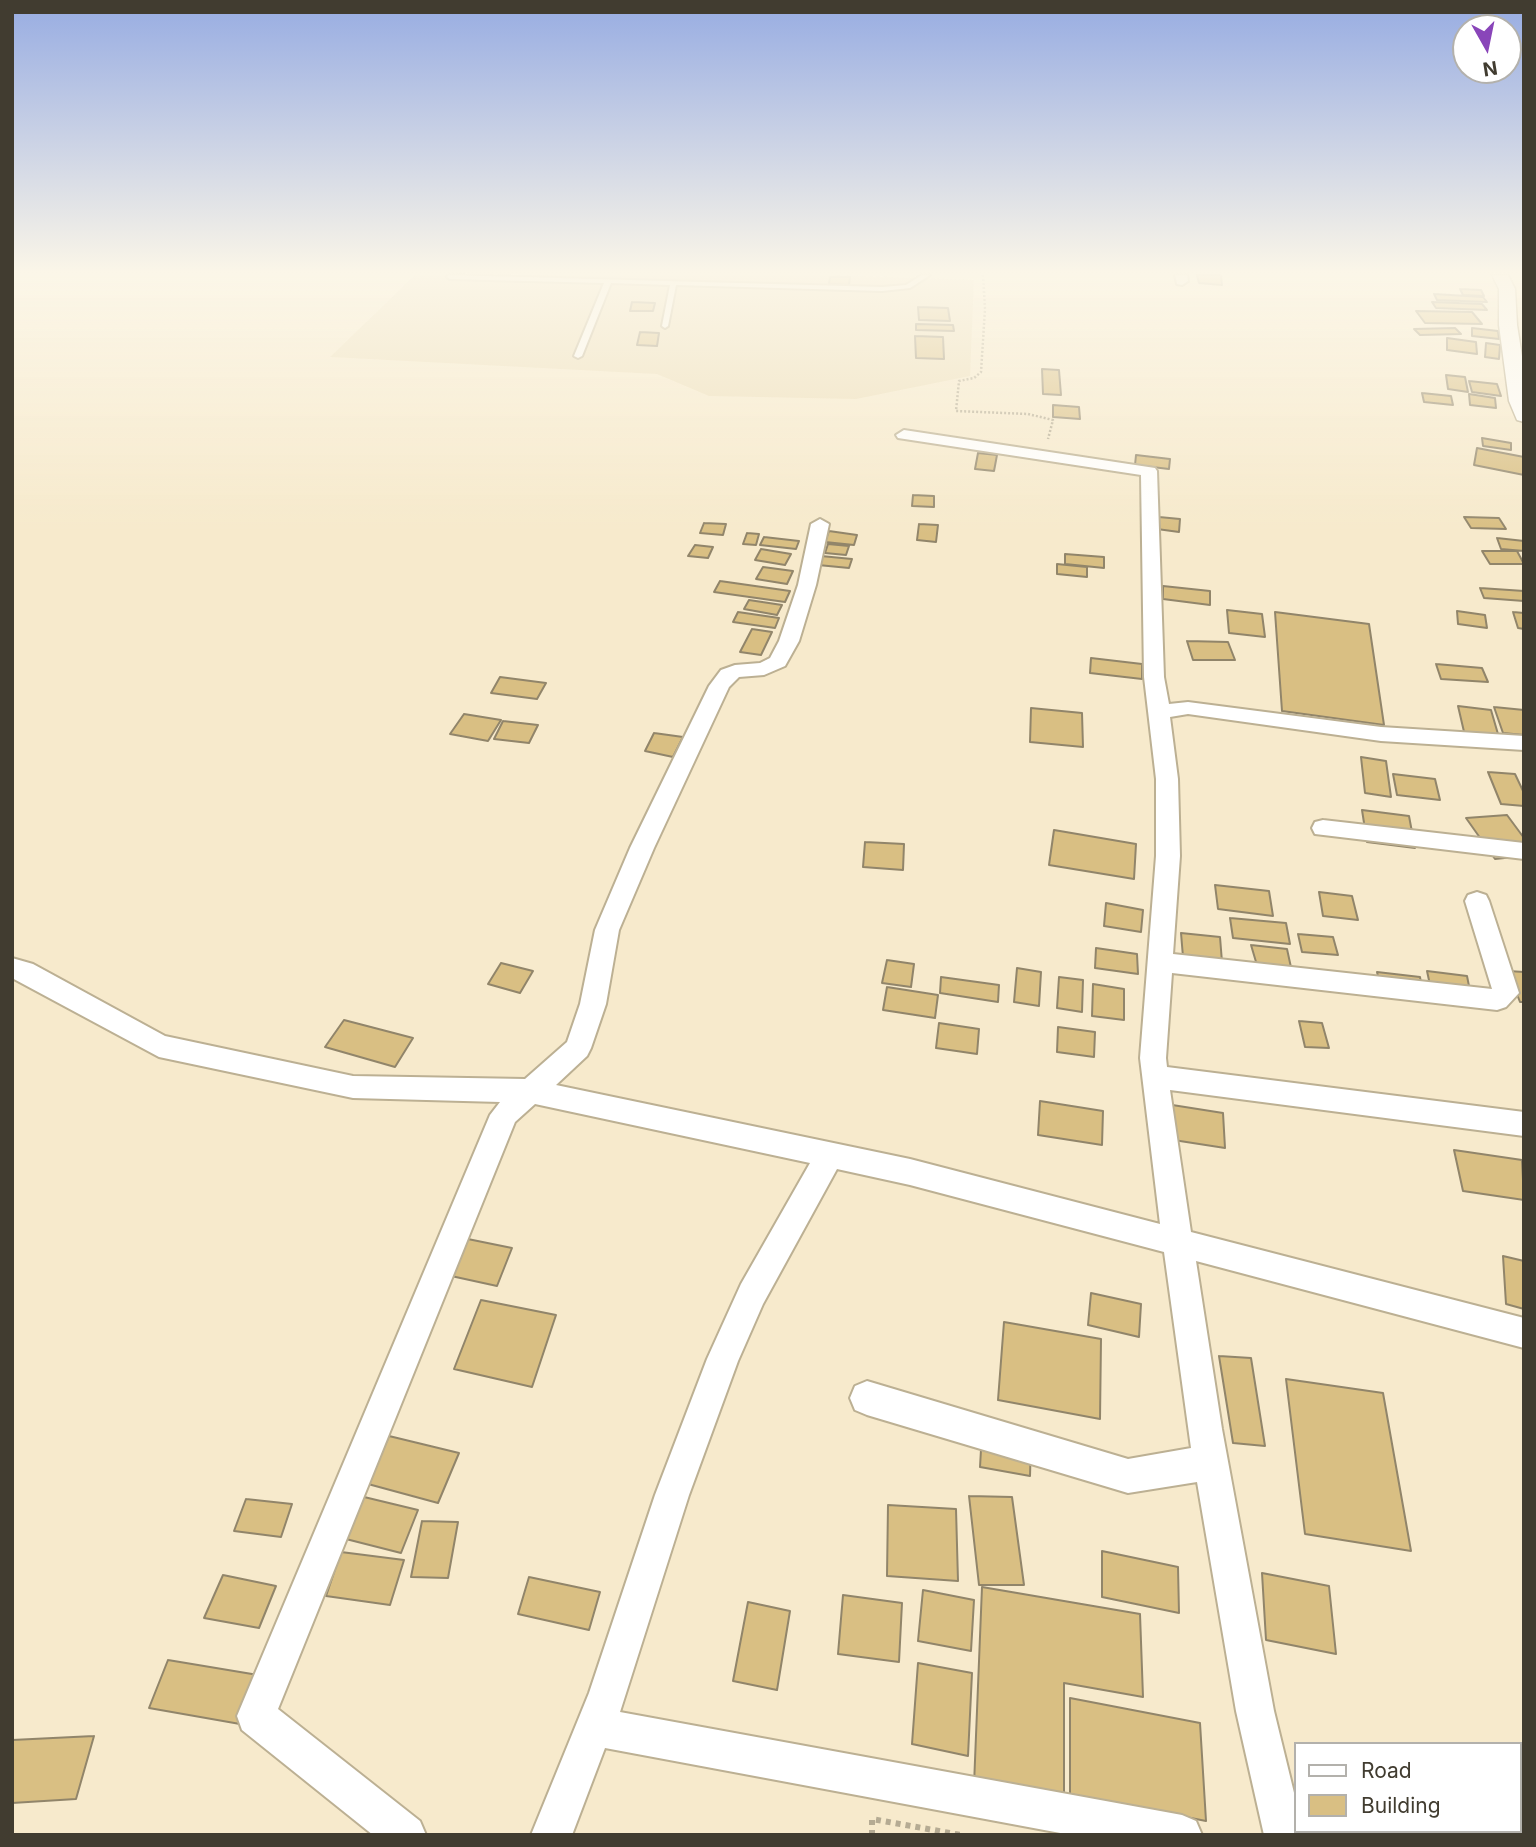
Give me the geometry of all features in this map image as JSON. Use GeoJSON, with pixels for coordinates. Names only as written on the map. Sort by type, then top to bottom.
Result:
{"type":"FeatureCollection","features":[{"type":"Feature","properties":{"kind":"street"},"geometry":{"type":"LineString","coordinates":[[1514,361],[1524,416]]}},
{"type":"Feature","properties":{"kind":"street"},"geometry":{"type":"LineString","coordinates":[[904,435],[1149,471],[1154,677],[1160,712],[1169,818],[1154,1077],[1176,1242],[1212,1462],[1255,1711],[1284,1835]]}},
{"type":"Feature","properties":{"kind":"street"},"geometry":{"type":"LineString","coordinates":[[406,1835],[256,1716],[504,1115],[578,1048],[593,1004],[607,930],[642,848],[719,686],[728,674],[735,671],[764,669],[778,662],[789,641],[807,585],[820,524]]}},
{"type":"Feature","properties":{"kind":"street"},"geometry":{"type":"LineString","coordinates":[[1160,712],[1188,708],[1381,734],[1524,743]]}},
{"type":"Feature","properties":{"kind":"street"},"geometry":{"type":"LineString","coordinates":[[1323,828],[1524,851]]}},
{"type":"Feature","properties":{"kind":"street"},"geometry":{"type":"LineString","coordinates":[[1160,962],[1497,1000],[1506,993],[1506,984],[1477,901]]}},
{"type":"Feature","properties":{"kind":"street"},"geometry":{"type":"LineString","coordinates":[[12,968],[24,971],[159,1046],[354,1087],[530,1091],[910,1172],[1524,1333]]}},
{"type":"Feature","properties":{"kind":"street"},"geometry":{"type":"LineString","coordinates":[[1154,1077],[1524,1124]]}},
{"type":"Feature","properties":{"kind":"street"},"geometry":{"type":"LineString","coordinates":[[551,1835],[595,1727],[672,1494],[723,1359],[752,1294],[829,1156]]}},
{"type":"Feature","properties":{"kind":"street"},"geometry":{"type":"LineString","coordinates":[[867,1398],[1128,1476],[1212,1462]]}},
{"type":"Feature","properties":{"kind":"street"},"geometry":{"type":"LineString","coordinates":[[595,1727],[1182,1835]]}},
{"type":"Feature","properties":{"kind":"path"},"geometry":{"type":"LineString","coordinates":[[982,361],[981,372],[974,378],[959,382],[956,411],[1028,414],[1053,420],[1044,456]]}},
{"type":"Feature","properties":{"kind":"path"},"geometry":{"type":"LineString","coordinates":[[872,1835],[872,1819],[961,1835]]}},
{"type":"Feature","properties":{"kind":"shaded area"},"geometry":{"type":"Polygon","coordinates":[[[411,361],[971,361],[970,376],[856,399],[709,396],[657,374],[411,361]]]}},
{"type":"Feature","properties":{"kind":"building"},"geometry":{"type":"Polygon","coordinates":[[[1042,369],[1059,370],[1061,395],[1043,394],[1042,369]]]}},
{"type":"Feature","properties":{"kind":"building"},"geometry":{"type":"Polygon","coordinates":[[[1446,375],[1465,377],[1468,392],[1448,389],[1446,375]]]}},
{"type":"Feature","properties":{"kind":"building"},"geometry":{"type":"Polygon","coordinates":[[[1469,381],[1497,384],[1501,396],[1472,392],[1469,381]]]}},
{"type":"Feature","properties":{"kind":"building"},"geometry":{"type":"Polygon","coordinates":[[[1422,393],[1451,396],[1453,405],[1424,402],[1422,393]]]}},
{"type":"Feature","properties":{"kind":"building"},"geometry":{"type":"Polygon","coordinates":[[[1469,394],[1495,398],[1496,408],[1470,405],[1469,394]]]}},
{"type":"Feature","properties":{"kind":"building"},"geometry":{"type":"Polygon","coordinates":[[[1053,405],[1079,407],[1080,419],[1053,417],[1053,405]]]}},
{"type":"Feature","properties":{"kind":"building"},"geometry":{"type":"Polygon","coordinates":[[[1482,438],[1511,443],[1511,450],[1483,446],[1482,438]]]}},
{"type":"Feature","properties":{"kind":"building"},"geometry":{"type":"Polygon","coordinates":[[[1477,448],[1524,457],[1524,475],[1474,465],[1477,448]]]}},
{"type":"Feature","properties":{"kind":"building"},"geometry":{"type":"Polygon","coordinates":[[[978,453],[997,455],[994,471],[975,469],[978,453]]]}},
{"type":"Feature","properties":{"kind":"building"},"geometry":{"type":"Polygon","coordinates":[[[1136,455],[1170,459],[1169,469],[1135,465],[1136,455]]]}},
{"type":"Feature","properties":{"kind":"building"},"geometry":{"type":"Polygon","coordinates":[[[913,495],[934,496],[934,507],[912,506],[913,495]]]}},
{"type":"Feature","properties":{"kind":"building"},"geometry":{"type":"Polygon","coordinates":[[[1159,517],[1180,519],[1179,532],[1157,529],[1159,517]]]}},
{"type":"Feature","properties":{"kind":"building"},"geometry":{"type":"Polygon","coordinates":[[[1464,517],[1499,518],[1506,529],[1471,528],[1464,517]]]}},
{"type":"Feature","properties":{"kind":"building"},"geometry":{"type":"Polygon","coordinates":[[[704,523],[726,524],[723,535],[700,533],[704,523]]]}},
{"type":"Feature","properties":{"kind":"building"},"geometry":{"type":"Polygon","coordinates":[[[919,524],[938,525],[936,542],[917,540],[919,524]]]}},
{"type":"Feature","properties":{"kind":"building"},"geometry":{"type":"Polygon","coordinates":[[[829,531],[857,535],[854,545],[825,542],[829,531]]]}},
{"type":"Feature","properties":{"kind":"building"},"geometry":{"type":"Polygon","coordinates":[[[747,533],[759,534],[756,545],[743,544],[747,533]]]}},
{"type":"Feature","properties":{"kind":"building"},"geometry":{"type":"Polygon","coordinates":[[[764,537],[799,541],[796,549],[760,545],[764,537]]]}},
{"type":"Feature","properties":{"kind":"building"},"geometry":{"type":"Polygon","coordinates":[[[1497,538],[1524,541],[1524,551],[1501,549],[1497,538]]]}},
{"type":"Feature","properties":{"kind":"building"},"geometry":{"type":"Polygon","coordinates":[[[828,544],[849,546],[846,555],[825,553],[828,544]]]}},
{"type":"Feature","properties":{"kind":"building"},"geometry":{"type":"Polygon","coordinates":[[[695,545],[713,547],[708,558],[688,556],[695,545]]]}},
{"type":"Feature","properties":{"kind":"building"},"geometry":{"type":"Polygon","coordinates":[[[761,549],[791,554],[785,565],[755,560],[761,549]]]}},
{"type":"Feature","properties":{"kind":"building"},"geometry":{"type":"Polygon","coordinates":[[[1482,551],[1517,551],[1524,564],[1490,564],[1482,551]]]}},
{"type":"Feature","properties":{"kind":"building"},"geometry":{"type":"Polygon","coordinates":[[[1065,554],[1104,557],[1104,568],[1065,564],[1065,554]]]}},
{"type":"Feature","properties":{"kind":"building"},"geometry":{"type":"Polygon","coordinates":[[[821,556],[852,559],[849,568],[818,565],[821,556]]]}},
{"type":"Feature","properties":{"kind":"building"},"geometry":{"type":"Polygon","coordinates":[[[1057,564],[1087,567],[1087,577],[1057,574],[1057,564]]]}},
{"type":"Feature","properties":{"kind":"building"},"geometry":{"type":"Polygon","coordinates":[[[763,567],[793,571],[787,584],[756,579],[763,567]]]}},
{"type":"Feature","properties":{"kind":"building"},"geometry":{"type":"Polygon","coordinates":[[[720,581],[790,591],[785,602],[714,592],[720,581]]]}},
{"type":"Feature","properties":{"kind":"building"},"geometry":{"type":"Polygon","coordinates":[[[1163,586],[1210,591],[1210,605],[1163,599],[1163,586]]]}},
{"type":"Feature","properties":{"kind":"building"},"geometry":{"type":"Polygon","coordinates":[[[1480,588],[1524,591],[1524,601],[1484,598],[1480,588]]]}},
{"type":"Feature","properties":{"kind":"building"},"geometry":{"type":"Polygon","coordinates":[[[749,600],[782,605],[777,615],[744,609],[749,600]]]}},
{"type":"Feature","properties":{"kind":"building"},"geometry":{"type":"Polygon","coordinates":[[[1227,610],[1262,614],[1265,637],[1229,633],[1227,610]]]}},
{"type":"Feature","properties":{"kind":"building"},"geometry":{"type":"Polygon","coordinates":[[[1457,611],[1485,615],[1487,628],[1458,624],[1457,611]]]}},
{"type":"Feature","properties":{"kind":"building"},"geometry":{"type":"Polygon","coordinates":[[[738,612],[779,618],[775,628],[733,622],[738,612]]]}},
{"type":"Feature","properties":{"kind":"building"},"geometry":{"type":"Polygon","coordinates":[[[1275,612],[1369,624],[1384,725],[1282,711],[1275,612]]]}},
{"type":"Feature","properties":{"kind":"building"},"geometry":{"type":"Polygon","coordinates":[[[1513,612],[1524,613],[1524,629],[1518,628],[1513,612]]]}},
{"type":"Feature","properties":{"kind":"building"},"geometry":{"type":"Polygon","coordinates":[[[752,629],[772,632],[761,655],[740,652],[752,629]]]}},
{"type":"Feature","properties":{"kind":"building"},"geometry":{"type":"Polygon","coordinates":[[[1187,641],[1228,642],[1235,660],[1193,660],[1187,641]]]}},
{"type":"Feature","properties":{"kind":"building"},"geometry":{"type":"Polygon","coordinates":[[[1091,658],[1142,664],[1142,679],[1090,673],[1091,658]]]}},
{"type":"Feature","properties":{"kind":"building"},"geometry":{"type":"Polygon","coordinates":[[[1436,664],[1482,668],[1488,682],[1441,679],[1436,664]]]}},
{"type":"Feature","properties":{"kind":"building"},"geometry":{"type":"Polygon","coordinates":[[[500,677],[546,683],[537,699],[491,693],[500,677]]]}},
{"type":"Feature","properties":{"kind":"building"},"geometry":{"type":"Polygon","coordinates":[[[1458,706],[1491,710],[1500,741],[1465,736],[1458,706]]]}},
{"type":"Feature","properties":{"kind":"building"},"geometry":{"type":"Polygon","coordinates":[[[1494,707],[1524,710],[1524,735],[1503,733],[1494,707]]]}},
{"type":"Feature","properties":{"kind":"building"},"geometry":{"type":"Polygon","coordinates":[[[1031,708],[1082,713],[1083,747],[1030,742],[1031,708]]]}},
{"type":"Feature","properties":{"kind":"building"},"geometry":{"type":"Polygon","coordinates":[[[464,714],[501,720],[488,741],[450,734],[464,714]]]}},
{"type":"Feature","properties":{"kind":"building"},"geometry":{"type":"Polygon","coordinates":[[[503,721],[538,725],[529,743],[494,739],[503,721]]]}},
{"type":"Feature","properties":{"kind":"building"},"geometry":{"type":"Polygon","coordinates":[[[654,733],[683,737],[673,757],[645,751],[654,733]]]}},
{"type":"Feature","properties":{"kind":"building"},"geometry":{"type":"Polygon","coordinates":[[[1361,757],[1386,761],[1391,797],[1365,793],[1361,757]]]}},
{"type":"Feature","properties":{"kind":"building"},"geometry":{"type":"Polygon","coordinates":[[[1488,772],[1515,774],[1524,793],[1524,806],[1501,804],[1488,772]]]}},
{"type":"Feature","properties":{"kind":"building"},"geometry":{"type":"Polygon","coordinates":[[[1393,774],[1435,779],[1440,800],[1397,795],[1393,774]]]}},
{"type":"Feature","properties":{"kind":"building"},"geometry":{"type":"Polygon","coordinates":[[[1362,810],[1409,816],[1415,848],[1367,842],[1362,810]]]}},
{"type":"Feature","properties":{"kind":"building"},"geometry":{"type":"Polygon","coordinates":[[[1507,815],[1524,838],[1524,856],[1495,859],[1466,818],[1507,815]]]}},
{"type":"Feature","properties":{"kind":"building"},"geometry":{"type":"Polygon","coordinates":[[[1054,830],[1136,844],[1134,879],[1049,865],[1054,830]]]}},
{"type":"Feature","properties":{"kind":"building"},"geometry":{"type":"Polygon","coordinates":[[[865,842],[904,844],[903,870],[863,867],[865,842]]]}},
{"type":"Feature","properties":{"kind":"building"},"geometry":{"type":"Polygon","coordinates":[[[1215,885],[1269,891],[1273,916],[1218,909],[1215,885]]]}},
{"type":"Feature","properties":{"kind":"building"},"geometry":{"type":"Polygon","coordinates":[[[1319,892],[1352,896],[1358,920],[1323,916],[1319,892]]]}},
{"type":"Feature","properties":{"kind":"building"},"geometry":{"type":"Polygon","coordinates":[[[1106,903],[1143,910],[1141,932],[1104,926],[1106,903]]]}},
{"type":"Feature","properties":{"kind":"building"},"geometry":{"type":"Polygon","coordinates":[[[1230,918],[1286,923],[1290,944],[1233,938],[1230,918]]]}},
{"type":"Feature","properties":{"kind":"building"},"geometry":{"type":"Polygon","coordinates":[[[1181,933],[1220,937],[1222,962],[1183,957],[1181,933]]]}},
{"type":"Feature","properties":{"kind":"building"},"geometry":{"type":"Polygon","coordinates":[[[1298,934],[1333,937],[1338,955],[1302,952],[1298,934]]]}},
{"type":"Feature","properties":{"kind":"building"},"geometry":{"type":"Polygon","coordinates":[[[1251,945],[1287,949],[1292,972],[1259,972],[1251,945]]]}},
{"type":"Feature","properties":{"kind":"building"},"geometry":{"type":"Polygon","coordinates":[[[1096,948],[1137,954],[1138,974],[1095,968],[1096,948]]]}},
{"type":"Feature","properties":{"kind":"building"},"geometry":{"type":"Polygon","coordinates":[[[887,960],[914,964],[911,987],[882,983],[887,960]]]}},
{"type":"Feature","properties":{"kind":"building"},"geometry":{"type":"Polygon","coordinates":[[[501,963],[533,971],[520,993],[488,984],[501,963]]]}},
{"type":"Feature","properties":{"kind":"building"},"geometry":{"type":"Polygon","coordinates":[[[1017,968],[1041,972],[1039,1006],[1014,1002],[1017,968]]]}},
{"type":"Feature","properties":{"kind":"building"},"geometry":{"type":"Polygon","coordinates":[[[1427,971],[1467,976],[1470,991],[1430,985],[1427,971]]]}},
{"type":"Feature","properties":{"kind":"building"},"geometry":{"type":"Polygon","coordinates":[[[1508,971],[1524,972],[1524,1002],[1520,1002],[1508,971]]]}},
{"type":"Feature","properties":{"kind":"building"},"geometry":{"type":"Polygon","coordinates":[[[1377,972],[1420,977],[1422,989],[1380,984],[1377,972]]]}},
{"type":"Feature","properties":{"kind":"building"},"geometry":{"type":"Polygon","coordinates":[[[941,977],[999,985],[998,1002],[940,993],[941,977]]]}},
{"type":"Feature","properties":{"kind":"building"},"geometry":{"type":"Polygon","coordinates":[[[1059,977],[1083,980],[1082,1012],[1057,1008],[1059,977]]]}},
{"type":"Feature","properties":{"kind":"building"},"geometry":{"type":"Polygon","coordinates":[[[1093,984],[1124,989],[1124,1020],[1092,1016],[1093,984]]]}},
{"type":"Feature","properties":{"kind":"building"},"geometry":{"type":"Polygon","coordinates":[[[887,987],[938,995],[935,1018],[883,1010],[887,987]]]}},
{"type":"Feature","properties":{"kind":"building"},"geometry":{"type":"Polygon","coordinates":[[[344,1020],[413,1038],[395,1067],[325,1047],[344,1020]]]}},
{"type":"Feature","properties":{"kind":"building"},"geometry":{"type":"Polygon","coordinates":[[[1299,1021],[1322,1023],[1329,1048],[1305,1047],[1299,1021]]]}},
{"type":"Feature","properties":{"kind":"building"},"geometry":{"type":"Polygon","coordinates":[[[939,1023],[979,1029],[977,1054],[936,1048],[939,1023]]]}},
{"type":"Feature","properties":{"kind":"building"},"geometry":{"type":"Polygon","coordinates":[[[1058,1027],[1095,1032],[1094,1057],[1057,1052],[1058,1027]]]}},
{"type":"Feature","properties":{"kind":"building"},"geometry":{"type":"Polygon","coordinates":[[[1040,1101],[1103,1111],[1102,1145],[1038,1135],[1040,1101]]]}},
{"type":"Feature","properties":{"kind":"building"},"geometry":{"type":"Polygon","coordinates":[[[1166,1104],[1223,1113],[1225,1148],[1167,1139],[1166,1104]]]}},
{"type":"Feature","properties":{"kind":"building"},"geometry":{"type":"Polygon","coordinates":[[[1454,1150],[1522,1160],[1524,1200],[1463,1191],[1454,1150]]]}},
{"type":"Feature","properties":{"kind":"building"},"geometry":{"type":"Polygon","coordinates":[[[458,1237],[512,1248],[497,1286],[442,1274],[458,1237]]]}},
{"type":"Feature","properties":{"kind":"building"},"geometry":{"type":"Polygon","coordinates":[[[1503,1256],[1524,1261],[1524,1309],[1506,1304],[1503,1256]]]}},
{"type":"Feature","properties":{"kind":"building"},"geometry":{"type":"Polygon","coordinates":[[[1091,1293],[1141,1304],[1139,1337],[1088,1325],[1091,1293]]]}},
{"type":"Feature","properties":{"kind":"building"},"geometry":{"type":"Polygon","coordinates":[[[481,1300],[556,1315],[532,1387],[454,1369],[481,1300]]]}},
{"type":"Feature","properties":{"kind":"building"},"geometry":{"type":"Polygon","coordinates":[[[1004,1322],[1101,1339],[1100,1419],[998,1400],[1004,1322]]]}},
{"type":"Feature","properties":{"kind":"building"},"geometry":{"type":"Polygon","coordinates":[[[1219,1356],[1251,1358],[1265,1446],[1233,1443],[1219,1356]]]}},
{"type":"Feature","properties":{"kind":"building"},"geometry":{"type":"Polygon","coordinates":[[[1286,1379],[1383,1393],[1411,1551],[1305,1534],[1286,1379]]]}},
{"type":"Feature","properties":{"kind":"building"},"geometry":{"type":"Polygon","coordinates":[[[982,1432],[1031,1441],[1030,1476],[980,1467],[982,1432]]]}},
{"type":"Feature","properties":{"kind":"building"},"geometry":{"type":"Polygon","coordinates":[[[389,1436],[459,1453],[438,1503],[368,1484],[389,1436]]]}},
{"type":"Feature","properties":{"kind":"building"},"geometry":{"type":"Polygon","coordinates":[[[360,1496],[418,1510],[401,1553],[342,1538],[360,1496]]]}},
{"type":"Feature","properties":{"kind":"building"},"geometry":{"type":"Polygon","coordinates":[[[969,1496],[1012,1497],[1024,1585],[979,1585],[969,1496]]]}},
{"type":"Feature","properties":{"kind":"building"},"geometry":{"type":"Polygon","coordinates":[[[246,1499],[292,1504],[281,1537],[234,1531],[246,1499]]]}},
{"type":"Feature","properties":{"kind":"building"},"geometry":{"type":"Polygon","coordinates":[[[888,1505],[956,1509],[958,1581],[887,1576],[888,1505]]]}},
{"type":"Feature","properties":{"kind":"building"},"geometry":{"type":"Polygon","coordinates":[[[422,1521],[458,1522],[448,1578],[411,1577],[422,1521]]]}},
{"type":"Feature","properties":{"kind":"building"},"geometry":{"type":"Polygon","coordinates":[[[1102,1551],[1178,1567],[1179,1613],[1102,1597],[1102,1551]]]}},
{"type":"Feature","properties":{"kind":"building"},"geometry":{"type":"Polygon","coordinates":[[[341,1552],[404,1560],[390,1605],[326,1596],[341,1552]]]}},
{"type":"Feature","properties":{"kind":"building"},"geometry":{"type":"Polygon","coordinates":[[[1262,1573],[1329,1586],[1336,1654],[1266,1640],[1262,1573]]]}},
{"type":"Feature","properties":{"kind":"building"},"geometry":{"type":"Polygon","coordinates":[[[223,1575],[276,1586],[259,1628],[204,1618],[223,1575]]]}},
{"type":"Feature","properties":{"kind":"building"},"geometry":{"type":"Polygon","coordinates":[[[529,1577],[600,1592],[589,1630],[518,1614],[529,1577]]]}},
{"type":"Feature","properties":{"kind":"building"},"geometry":{"type":"Polygon","coordinates":[[[982,1587],[1140,1614],[1143,1697],[1064,1683],[1064,1802],[974,1785],[982,1587]]]}},
{"type":"Feature","properties":{"kind":"building"},"geometry":{"type":"Polygon","coordinates":[[[923,1590],[974,1600],[971,1651],[918,1641],[923,1590]]]}},
{"type":"Feature","properties":{"kind":"building"},"geometry":{"type":"Polygon","coordinates":[[[843,1595],[902,1603],[899,1662],[838,1654],[843,1595]]]}},
{"type":"Feature","properties":{"kind":"building"},"geometry":{"type":"Polygon","coordinates":[[[748,1602],[790,1611],[777,1690],[733,1681],[748,1602]]]}},
{"type":"Feature","properties":{"kind":"building"},"geometry":{"type":"Polygon","coordinates":[[[168,1660],[258,1675],[240,1724],[149,1708],[168,1660]]]}},
{"type":"Feature","properties":{"kind":"building"},"geometry":{"type":"Polygon","coordinates":[[[918,1663],[972,1673],[968,1756],[912,1744],[918,1663]]]}},
{"type":"Feature","properties":{"kind":"building"},"geometry":{"type":"Polygon","coordinates":[[[1070,1698],[1200,1723],[1206,1821],[1070,1794],[1070,1698]]]}},
{"type":"Feature","properties":{"kind":"building"},"geometry":{"type":"Polygon","coordinates":[[[94,1736],[76,1799],[12,1803],[12,1740],[94,1736]]]}},
{"type":"Feature","properties":{"kind":"building"},"geometry":{"type":"Polygon","coordinates":[[[1522,1768],[1524,1769],[1524,1835],[1512,1833],[1522,1833],[1522,1768]]]}}]}
